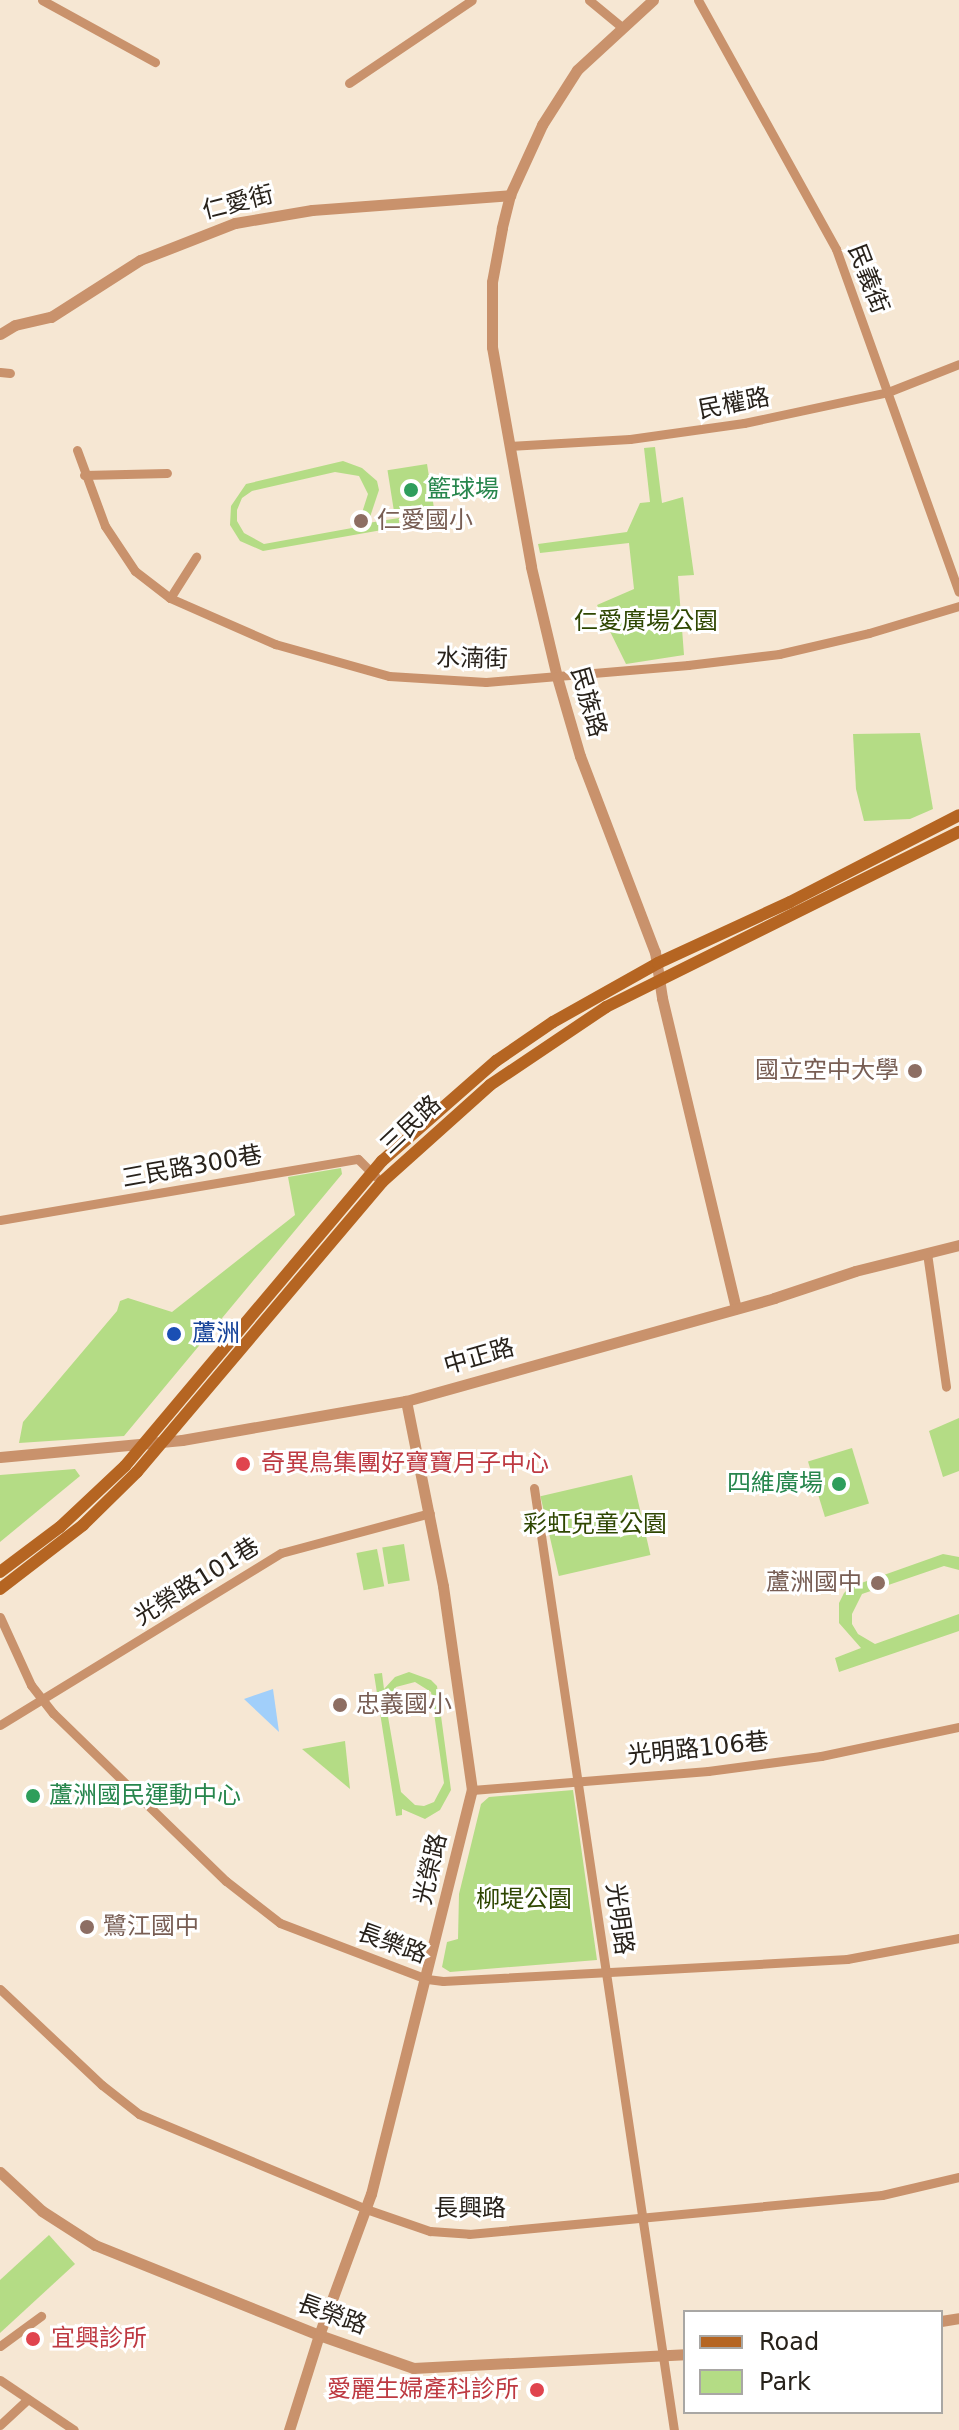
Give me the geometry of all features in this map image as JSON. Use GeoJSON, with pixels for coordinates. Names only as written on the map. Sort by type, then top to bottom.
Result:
{"type":"FeatureCollection","features":[{"type":"Feature","properties":{"kind":"main road","name":"三民路"},"geometry":{"type":"LineString","coordinates":[[0,1572],[90,1501],[146,1443],[372,1173],[496,1061],[553,1022],[658,963],[790,902],[959,815]]}},
{"type":"Feature","properties":{"kind":"main road","name":"三民路"},"geometry":{"type":"LineString","coordinates":[[0,1589],[83,1525],[162,1442],[382,1182],[451,1117],[525,1059],[606,1007],[959,832]]}},
{"type":"Feature","properties":{"kind":"street"},"geometry":{"type":"LineString","coordinates":[[42,0],[155,62]]}},
{"type":"Feature","properties":{"kind":"street"},"geometry":{"type":"LineString","coordinates":[[349,83],[472,0]]}},
{"type":"Feature","properties":{"kind":"street"},"geometry":{"type":"LineString","coordinates":[[589,0],[623,28]]}},
{"type":"Feature","properties":{"kind":"street","name":"民族路"},"geometry":{"type":"LineString","coordinates":[[653,0],[577,70],[542,125],[510,195],[492,282],[493,356],[531,567],[557,677],[580,756],[644,917],[658,963],[659,981],[736,1308]]}},
{"type":"Feature","properties":{"kind":"street","name":"民義街"},"geometry":{"type":"LineString","coordinates":[[698,0],[836,249],[959,592]]}},
{"type":"Feature","properties":{"kind":"street","name":"仁愛街"},"geometry":{"type":"LineString","coordinates":[[0,334],[15,325],[51,317],[140,260],[235,223],[312,210],[510,195]]}},
{"type":"Feature","properties":{"kind":"street","name":"民權路"},"geometry":{"type":"LineString","coordinates":[[509,446],[691,432],[888,392],[959,364]]}},
{"type":"Feature","properties":{"kind":"street","name":"水湳街"},"geometry":{"type":"LineString","coordinates":[[77,450],[105,526],[135,571],[170,598],[275,644],[358,670],[389,676],[486,682],[779,654],[869,633],[959,606]]}},
{"type":"Feature","properties":{"kind":"street"},"geometry":{"type":"LineString","coordinates":[[84,475],[167,473]]}},
{"type":"Feature","properties":{"kind":"street"},"geometry":{"type":"LineString","coordinates":[[170,598],[196,557]]}},
{"type":"Feature","properties":{"kind":"street","name":"三民路300巷"},"geometry":{"type":"LineString","coordinates":[[0,1220],[358,1159],[382,1182]]}},
{"type":"Feature","properties":{"kind":"street","name":"中正路"},"geometry":{"type":"LineString","coordinates":[[0,1457],[162,1442],[406,1401],[959,1245]]}},
{"type":"Feature","properties":{"kind":"street"},"geometry":{"type":"LineString","coordinates":[[927,1253],[946,1387]]}},
{"type":"Feature","properties":{"kind":"street","name":"光榮路"},"geometry":{"type":"LineString","coordinates":[[289,2430],[319,2335],[366,2209],[427,1979],[472,1790],[430,1513],[406,1401]]}},
{"type":"Feature","properties":{"kind":"street","name":"光明路"},"geometry":{"type":"LineString","coordinates":[[534,1488],[674,2430]]}},
{"type":"Feature","properties":{"kind":"street","name":"光榮路101巷"},"geometry":{"type":"LineString","coordinates":[[0,1725],[44,1701],[281,1553],[430,1513]]}},
{"type":"Feature","properties":{"kind":"street","name":"長樂路"},"geometry":{"type":"LineString","coordinates":[[0,1617],[31,1685],[44,1701],[226,1881],[280,1923],[427,1979],[847,1959],[959,1938]]}},
{"type":"Feature","properties":{"kind":"street","name":"光明路106巷"},"geometry":{"type":"LineString","coordinates":[[472,1790],[708,1771],[821,1756],[959,1727]]}},
{"type":"Feature","properties":{"kind":"street","name":"長興路"},"geometry":{"type":"LineString","coordinates":[[0,1989],[102,2085],[139,2114],[366,2209],[430,2231],[469,2234],[882,2195],[959,2177]]}},
{"type":"Feature","properties":{"kind":"street","name":"長榮路"},"geometry":{"type":"LineString","coordinates":[[0,2172],[42,2211],[95,2245],[319,2335],[413,2368],[683,2354]]}},
{"type":"Feature","properties":{"kind":"street"},"geometry":{"type":"LineString","coordinates":[[0,2346],[41,2316]]}},
{"type":"Feature","properties":{"kind":"street"},"geometry":{"type":"LineString","coordinates":[[0,2380],[74,2430]]}},
{"type":"Feature","properties":{"kind":"street"},"geometry":{"type":"LineString","coordinates":[[0,2425],[28,2399]]}},
{"type":"Feature","properties":{"kind":"green space","name":"仁愛廣場公園"},"geometry":{"type":"Polygon","coordinates":[[[655,447],[662,503],[683,497],[694,575],[678,576],[684,655],[626,664],[597,605],[634,589],[629,543],[540,553],[538,544],[627,532],[640,503],[650,502],[644,448],[655,447]]]}},
{"type":"Feature","properties":{"kind":"green space"},"geometry":{"type":"Polygon","coordinates":[[[343,461],[362,468],[377,481],[379,490],[368,523],[399,518],[399,527],[263,551],[240,541],[230,525],[231,506],[246,484],[343,461]],[[335,472],[252,491],[242,498],[237,521],[244,533],[264,544],[352,528],[360,519],[368,494],[359,476],[335,472]]]}},
{"type":"Feature","properties":{"kind":"green space","name":"籃球場"},"geometry":{"type":"Polygon","coordinates":[[[427,464],[434,508],[395,515],[387,470],[427,464]]]}},
{"type":"Feature","properties":{"kind":"green space"},"geometry":{"type":"Polygon","coordinates":[[[920,733],[933,809],[910,819],[864,821],[856,789],[853,734],[920,733]]]}},
{"type":"Feature","properties":{"kind":"green space"},"geometry":{"type":"Polygon","coordinates":[[[341,1168],[342,1174],[124,1436],[19,1443],[23,1422],[117,1311],[120,1301],[128,1298],[172,1312],[295,1215],[288,1177],[341,1168]]]}},
{"type":"Feature","properties":{"kind":"green space"},"geometry":{"type":"Polygon","coordinates":[[[959,1418],[959,1471],[943,1477],[929,1431],[959,1418]]]}},
{"type":"Feature","properties":{"kind":"green space","name":"四維廣場"},"geometry":{"type":"Polygon","coordinates":[[[852,1448],[869,1503],[825,1517],[808,1461],[852,1448]]]}},
{"type":"Feature","properties":{"kind":"green space"},"geometry":{"type":"Polygon","coordinates":[[[75,1469],[80,1476],[0,1542],[0,1475],[75,1469]]]}},
{"type":"Feature","properties":{"kind":"green space","name":"彩虹兒童公園"},"geometry":{"type":"Polygon","coordinates":[[[632,1475],[650,1555],[559,1576],[540,1496],[632,1475]]]}},
{"type":"Feature","properties":{"kind":"green space"},"geometry":{"type":"Polygon","coordinates":[[[404,1544],[410,1581],[388,1584],[382,1547],[404,1544]]]}},
{"type":"Feature","properties":{"kind":"green space"},"geometry":{"type":"Polygon","coordinates":[[[377,1549],[384,1586],[364,1590],[356,1553],[377,1549]]]}},
{"type":"Feature","properties":{"kind":"green space"},"geometry":{"type":"Polygon","coordinates":[[[943,1554],[959,1557],[959,1570],[944,1566],[862,1594],[852,1614],[852,1624],[858,1634],[875,1644],[959,1614],[959,1631],[839,1672],[835,1658],[861,1648],[839,1623],[839,1603],[844,1593],[850,1587],[943,1554]]]}},
{"type":"Feature","properties":{"kind":"green space"},"geometry":{"type":"Polygon","coordinates":[[[409,1672],[431,1680],[437,1686],[451,1790],[440,1810],[425,1819],[402,1809],[402,1815],[396,1816],[374,1674],[382,1673],[384,1689],[395,1677],[409,1672]],[[415,1682],[396,1687],[386,1705],[401,1792],[415,1805],[424,1806],[434,1802],[444,1783],[431,1692],[415,1682]]]}},
{"type":"Feature","properties":{"kind":"green space"},"geometry":{"type":"Polygon","coordinates":[[[345,1741],[350,1789],[302,1749],[345,1741]]]}},
{"type":"Feature","properties":{"kind":"green space","name":"柳堤公園"},"geometry":{"type":"Polygon","coordinates":[[[573,1790],[597,1960],[450,1972],[442,1967],[447,1942],[458,1939],[459,1894],[481,1804],[489,1797],[573,1790]]]}},
{"type":"Feature","properties":{"kind":"green space"},"geometry":{"type":"Polygon","coordinates":[[[49,2235],[75,2264],[0,2333],[0,2280],[49,2235]]]}},
{"type":"Feature","properties":{"kind":"water"},"geometry":{"type":"Polygon","coordinates":[[[273,1689],[279,1732],[244,1699],[273,1689]]]}},
{"type":"Feature","properties":{"kind":"place","name":"籃球場"},"geometry":{"type":"Point","coordinates":[411,490]}},
{"type":"Feature","properties":{"kind":"place","name":"仁愛國小"},"geometry":{"type":"Point","coordinates":[361,521]}},
{"type":"Feature","properties":{"kind":"place","name":"國立空中大學"},"geometry":{"type":"Point","coordinates":[915,1071]}},
{"type":"Feature","properties":{"kind":"place","name":"蘆洲"},"geometry":{"type":"Point","coordinates":[174,1334]}},
{"type":"Feature","properties":{"kind":"place","name":"奇異鳥集團好寶寶月子中心"},"geometry":{"type":"Point","coordinates":[243,1464]}},
{"type":"Feature","properties":{"kind":"place","name":"四維廣場"},"geometry":{"type":"Point","coordinates":[839,1484]}},
{"type":"Feature","properties":{"kind":"place","name":"蘆洲國中"},"geometry":{"type":"Point","coordinates":[878,1583]}},
{"type":"Feature","properties":{"kind":"place","name":"忠義國小"},"geometry":{"type":"Point","coordinates":[340,1705]}},
{"type":"Feature","properties":{"kind":"place","name":"蘆洲國民運動中心"},"geometry":{"type":"Point","coordinates":[33,1796]}},
{"type":"Feature","properties":{"kind":"place","name":"鷺江國中"},"geometry":{"type":"Point","coordinates":[87,1927]}},
{"type":"Feature","properties":{"kind":"place","name":"宜興診所"},"geometry":{"type":"Point","coordinates":[33,2339]}},
{"type":"Feature","properties":{"kind":"place","name":"愛麗生婦產科診所"},"geometry":{"type":"Point","coordinates":[537,2390]}}]}
